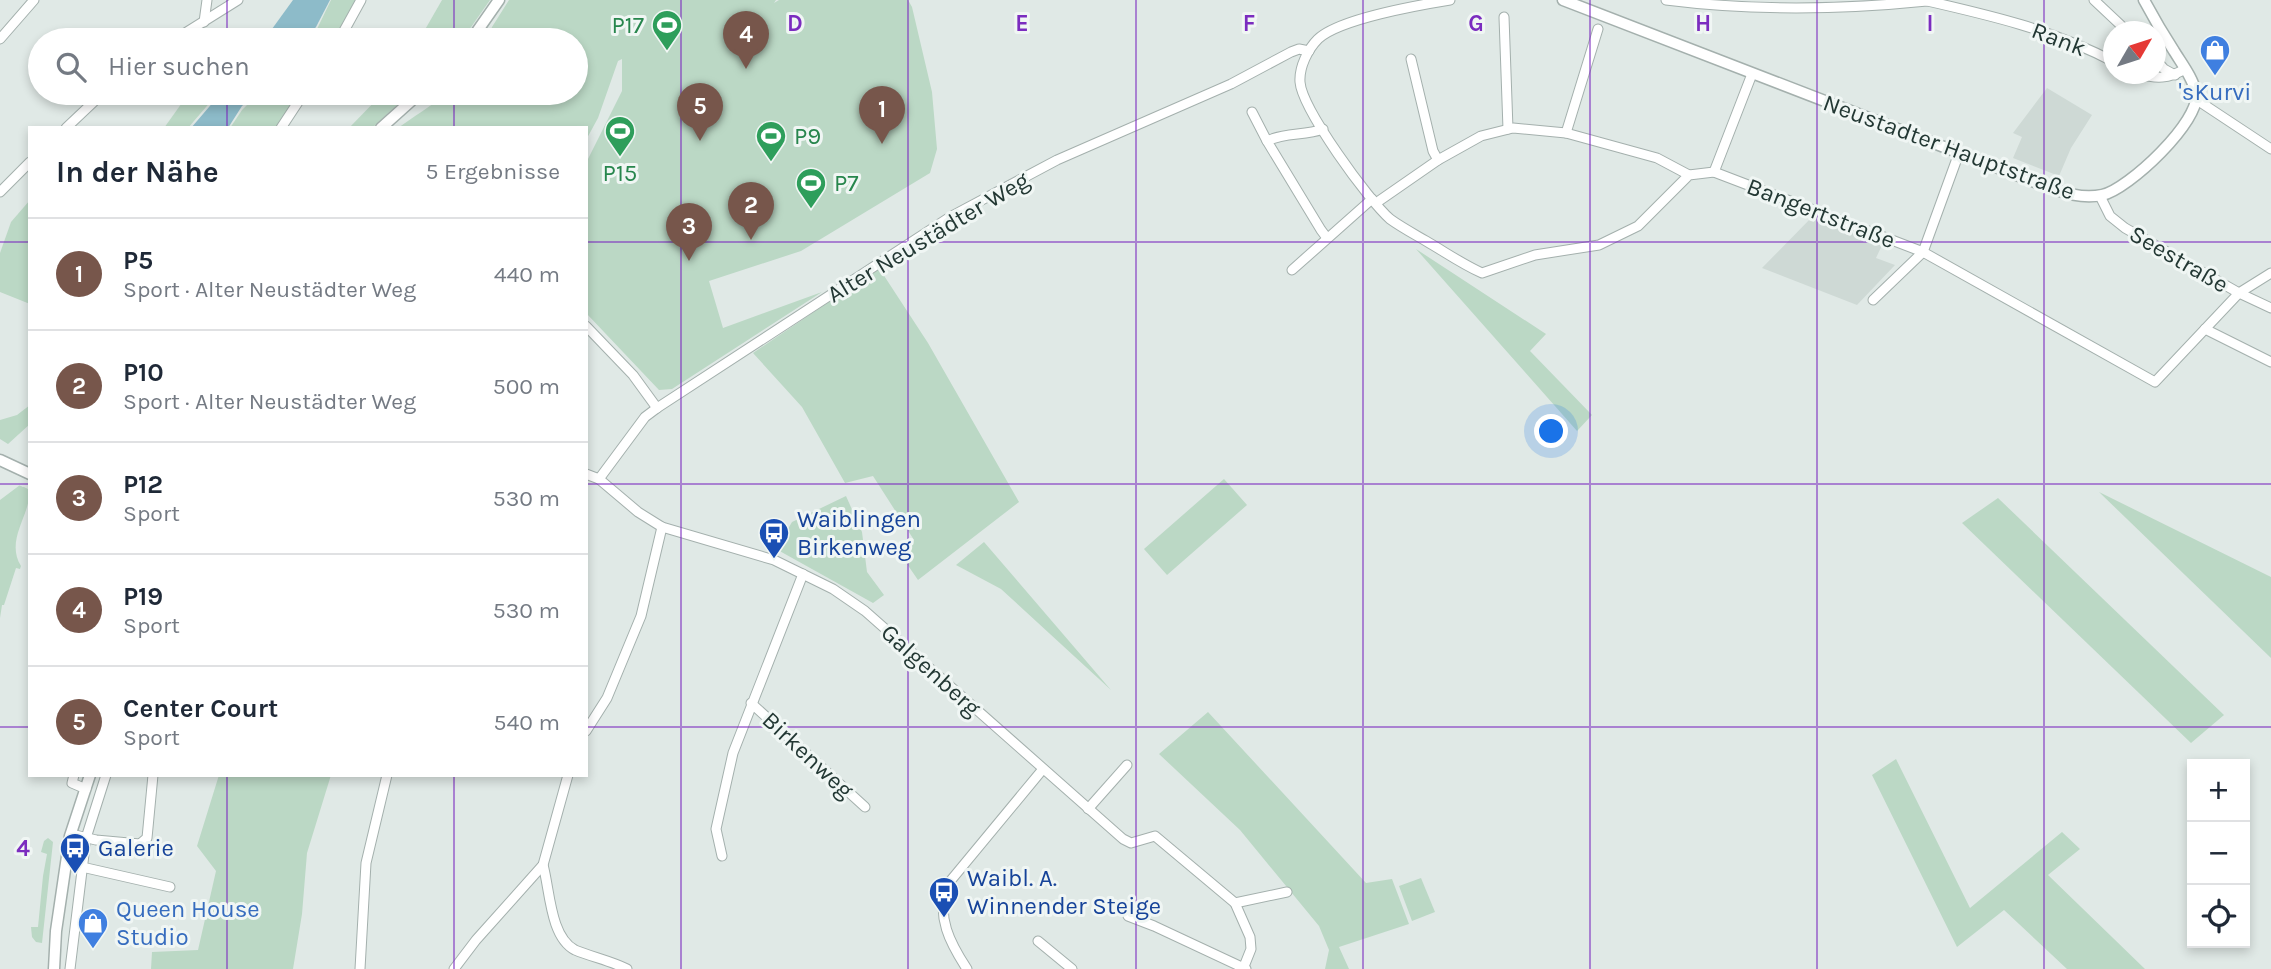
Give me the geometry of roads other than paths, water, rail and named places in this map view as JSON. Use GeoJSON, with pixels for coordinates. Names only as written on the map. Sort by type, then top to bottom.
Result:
{"type":"FeatureCollection","features":[{"type":"Feature","properties":{"kind":"street"},"geometry":{"type":"LineString","coordinates":[[0,40],[34,0]]}},
{"type":"Feature","properties":{"kind":"street"},"geometry":{"type":"LineString","coordinates":[[204,22],[207,0]]}},
{"type":"Feature","properties":{"kind":"street"},"geometry":{"type":"LineString","coordinates":[[194,28],[238,0]]}},
{"type":"Feature","properties":{"kind":"street"},"geometry":{"type":"LineString","coordinates":[[345,28],[360,0]]}},
{"type":"Feature","properties":{"kind":"street"},"geometry":{"type":"LineString","coordinates":[[479,28],[499,0]]}},
{"type":"Feature","properties":{"kind":"street"},"geometry":{"type":"LineString","coordinates":[[1292,270],[1374,201],[1481,136],[1508,129],[1566,133],[1657,158],[1689,175],[1638,226],[1599,245],[1535,255],[1482,272],[1392,220],[1374,201],[1342,161],[1309,106],[1300,83],[1300,74],[1309,51],[1317,40],[1339,26],[1450,0]]}},
{"type":"Feature","properties":{"kind":"street","name":"Neustadter Hauptstraße"},"geometry":{"type":"LineString","coordinates":[[1563,0],[2076,196],[2100,196],[2121,187],[2144,170],[2182,126],[2195,108],[2197,100]]}},
{"type":"Feature","properties":{"kind":"street","name":"Rank"},"geometry":{"type":"LineString","coordinates":[[1666,0],[1715,6],[1797,9],[1865,7],[1924,1],[1994,15],[2082,45],[2103,57]]}},
{"type":"Feature","properties":{"kind":"street"},"geometry":{"type":"LineString","coordinates":[[2095,0],[2117,21]]}},
{"type":"Feature","properties":{"kind":"street"},"geometry":{"type":"LineString","coordinates":[[2144,0],[2180,72],[2195,90],[2197,100],[2271,149]]}},
{"type":"Feature","properties":{"kind":"street"},"geometry":{"type":"LineString","coordinates":[[1504,17],[1508,129]]}},
{"type":"Feature","properties":{"kind":"street"},"geometry":{"type":"LineString","coordinates":[[1566,133],[1598,29]]}},
{"type":"Feature","properties":{"kind":"street","name":"Alter Neustädter Weg"},"geometry":{"type":"LineString","coordinates":[[598,479],[645,417],[657,408],[950,217],[1057,160],[1231,84],[1291,52],[1299,49],[1309,51]]}},
{"type":"Feature","properties":{"kind":"street"},"geometry":{"type":"LineString","coordinates":[[1411,59],[1433,151],[1438,160]]}},
{"type":"Feature","properties":{"kind":"street"},"geometry":{"type":"LineString","coordinates":[[2166,69],[2180,72]]}},
{"type":"Feature","properties":{"kind":"street"},"geometry":{"type":"LineString","coordinates":[[2166,76],[2180,72]]}},
{"type":"Feature","properties":{"kind":"street"},"geometry":{"type":"LineString","coordinates":[[1714,172],[1752,74]]}},
{"type":"Feature","properties":{"kind":"street"},"geometry":{"type":"LineString","coordinates":[[68,126],[90,105]]}},
{"type":"Feature","properties":{"kind":"street"},"geometry":{"type":"LineString","coordinates":[[282,126],[296,105]]}},
{"type":"Feature","properties":{"kind":"street"},"geometry":{"type":"LineString","coordinates":[[383,126],[407,105]]}},
{"type":"Feature","properties":{"kind":"street"},"geometry":{"type":"LineString","coordinates":[[1252,112],[1267,141],[1328,238]]}},
{"type":"Feature","properties":{"kind":"street"},"geometry":{"type":"LineString","coordinates":[[1267,141],[1277,136],[1323,129]]}},
{"type":"Feature","properties":{"kind":"street"},"geometry":{"type":"LineString","coordinates":[[1873,300],[1923,252],[1959,153]]}},
{"type":"Feature","properties":{"kind":"street"},"geometry":{"type":"LineString","coordinates":[[0,192],[28,164]]}},
{"type":"Feature","properties":{"kind":"street","name":"Bangertstraße"},"geometry":{"type":"LineString","coordinates":[[1689,175],[1714,172],[1923,252],[2155,383],[2205,329]]}},
{"type":"Feature","properties":{"kind":"street","name":"Seestraße"},"geometry":{"type":"LineString","coordinates":[[2100,196],[2110,216],[2125,229],[2271,308]]}},
{"type":"Feature","properties":{"kind":"street"},"geometry":{"type":"LineString","coordinates":[[2271,272],[2239,293],[2205,329],[2271,362]]}},
{"type":"Feature","properties":{"kind":"street"},"geometry":{"type":"LineString","coordinates":[[588,328],[633,375],[657,408]]}},
{"type":"Feature","properties":{"kind":"street"},"geometry":{"type":"LineString","coordinates":[[0,460],[28,473]]}},
{"type":"Feature","properties":{"kind":"street"},"geometry":{"type":"LineString","coordinates":[[588,475],[598,479]]}},
{"type":"Feature","properties":{"kind":"street","name":"Galgenberg"},"geometry":{"type":"LineString","coordinates":[[598,479],[638,512],[662,527],[767,557],[833,589],[865,611],[1122,839],[1131,842],[1155,836],[1235,903]]}},
{"type":"Feature","properties":{"kind":"street"},"geometry":{"type":"LineString","coordinates":[[588,728],[607,698],[641,616],[662,527]]}},
{"type":"Feature","properties":{"kind":"street","name":"Birkenweg"},"geometry":{"type":"LineString","coordinates":[[722,856],[716,829],[733,753],[803,574]]}},
{"type":"Feature","properties":{"kind":"street","name":"Birkenweg"},"geometry":{"type":"LineString","coordinates":[[751,703],[865,807]]}},
{"type":"Feature","properties":{"kind":"street"},"geometry":{"type":"LineString","coordinates":[[1088,809],[1126,765]]}},
{"type":"Feature","properties":{"kind":"street"},"geometry":{"type":"LineString","coordinates":[[967,969],[951,944],[944,919],[943,896],[947,885],[1043,769]]}},
{"type":"Feature","properties":{"kind":"street"},"geometry":{"type":"LineString","coordinates":[[74,777],[72,783],[86,789]]}},
{"type":"Feature","properties":{"kind":"street"},"geometry":{"type":"LineString","coordinates":[[54,969],[56,931],[71,834],[89,777]]}},
{"type":"Feature","properties":{"kind":"street"},"geometry":{"type":"LineString","coordinates":[[70,969],[82,867],[106,777]]}},
{"type":"Feature","properties":{"kind":"street"},"geometry":{"type":"LineString","coordinates":[[71,834],[140,844],[147,838],[153,777]]}},
{"type":"Feature","properties":{"kind":"street"},"geometry":{"type":"LineString","coordinates":[[360,969],[366,863],[387,777]]}},
{"type":"Feature","properties":{"kind":"street"},"geometry":{"type":"LineString","coordinates":[[454,969],[476,940],[543,865],[567,777]]}},
{"type":"Feature","properties":{"kind":"street"},"geometry":{"type":"LineString","coordinates":[[543,865],[551,906],[562,939],[573,949],[626,969]]}},
{"type":"Feature","properties":{"kind":"street"},"geometry":{"type":"LineString","coordinates":[[82,867],[170,887]]}},
{"type":"Feature","properties":{"kind":"street"},"geometry":{"type":"LineString","coordinates":[[1128,916],[1244,969],[1251,949],[1251,937],[1235,903],[1287,892]]}},
{"type":"Feature","properties":{"kind":"street"},"geometry":{"type":"LineString","coordinates":[[1038,941],[1072,969]]}},
{"type":"Feature","properties":{"kind":"water"},"geometry":{"type":"Polygon","coordinates":[[[293,0],[330,0],[315,28],[273,28],[293,0]]]}},
{"type":"Feature","properties":{"kind":"water"},"geometry":{"type":"Polygon","coordinates":[[[211,105],[243,105],[229,126],[193,126],[211,105]]]}},
{"type":"Feature","properties":{"kind":"place","name":"P17"},"geometry":{"type":"Point","coordinates":[667,52]}},
{"type":"Feature","properties":{"kind":"place","name":"P19"},"geometry":{"type":"Point","coordinates":[746,69]}},
{"type":"Feature","properties":{"kind":"place","name":"'sKurvi"},"geometry":{"type":"Point","coordinates":[2215,77]}},
{"type":"Feature","properties":{"kind":"place","name":"Center Court"},"geometry":{"type":"Point","coordinates":[700,141]}},
{"type":"Feature","properties":{"kind":"place","name":"P5"},"geometry":{"type":"Point","coordinates":[882,144]}},
{"type":"Feature","properties":{"kind":"place","name":"P15"},"geometry":{"type":"Point","coordinates":[620,158]}},
{"type":"Feature","properties":{"kind":"place","name":"P9"},"geometry":{"type":"Point","coordinates":[771,163]}},
{"type":"Feature","properties":{"kind":"place","name":"P7"},"geometry":{"type":"Point","coordinates":[811,210]}},
{"type":"Feature","properties":{"kind":"place","name":"P10"},"geometry":{"type":"Point","coordinates":[751,240]}},
{"type":"Feature","properties":{"kind":"place","name":"P12"},"geometry":{"type":"Point","coordinates":[689,261]}},
{"type":"Feature","properties":{"kind":"place","name":"Waiblingen Birkenweg"},"geometry":{"type":"Point","coordinates":[774,560]}},
{"type":"Feature","properties":{"kind":"place","name":"Galerie"},"geometry":{"type":"Point","coordinates":[75,875]}},
{"type":"Feature","properties":{"kind":"place","name":"Waibl. A. Winnender Steige"},"geometry":{"type":"Point","coordinates":[944,919]}},
{"type":"Feature","properties":{"kind":"place","name":"Queen House Studio"},"geometry":{"type":"Point","coordinates":[93,950]}}]}
